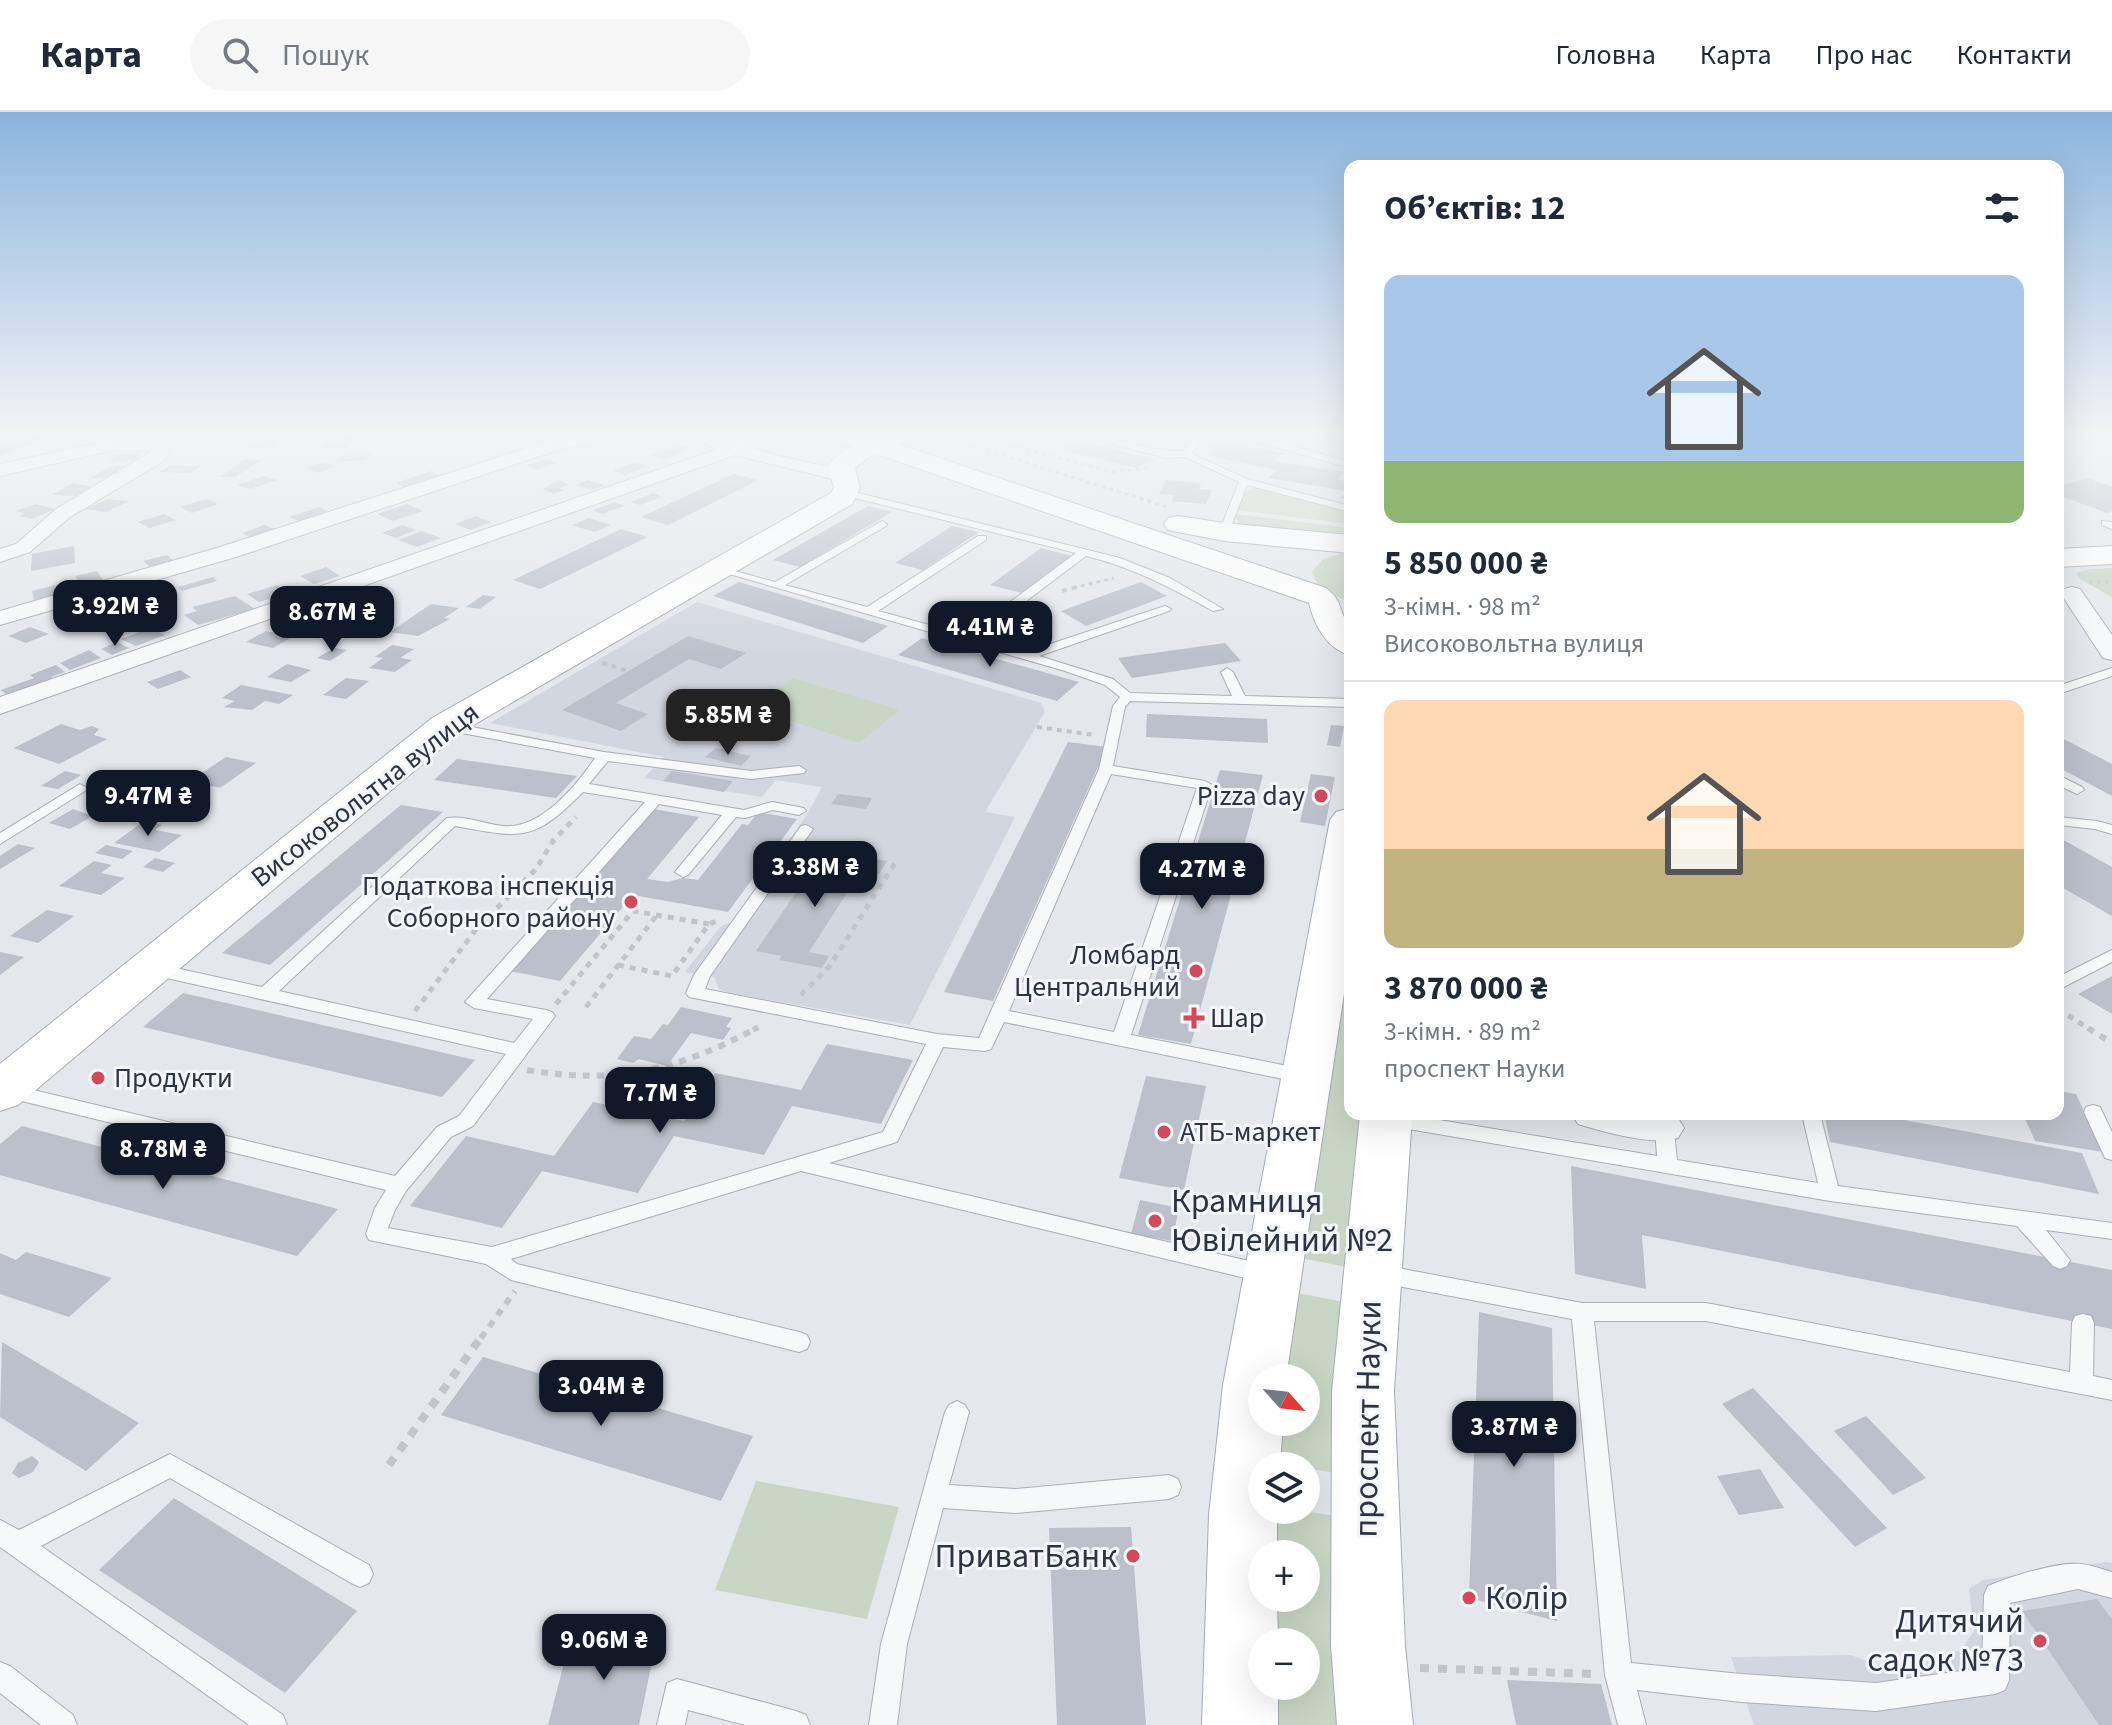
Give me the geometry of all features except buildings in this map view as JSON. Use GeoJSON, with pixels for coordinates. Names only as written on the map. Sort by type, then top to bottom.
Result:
{"type":"FeatureCollection","features":[{"type":"Feature","properties":{"kind":"main road","name":"Високовольтна вулиця"},"geometry":{"type":"LineString","coordinates":[[1,1090],[445,726],[717,569],[813,506]]}},
{"type":"Feature","properties":{"kind":"main road"},"geometry":{"type":"LineString","coordinates":[[1077,506],[1330,601]]}},
{"type":"Feature","properties":{"kind":"main road"},"geometry":{"type":"LineString","coordinates":[[1118,506],[1174,523],[1228,525],[1344,545]]}},
{"type":"Feature","properties":{"kind":"main road"},"geometry":{"type":"LineString","coordinates":[[2064,543],[2110,530]]}},
{"type":"Feature","properties":{"kind":"main road"},"geometry":{"type":"LineString","coordinates":[[1330,601],[1304,584],[1301,574],[1305,564],[1316,556],[1344,548]]}},
{"type":"Feature","properties":{"kind":"main road"},"geometry":{"type":"LineString","coordinates":[[2064,558],[2112,555]]}},
{"type":"Feature","properties":{"kind":"main road"},"geometry":{"type":"LineString","coordinates":[[1330,601],[1329,621],[1344,638]]}},
{"type":"Feature","properties":{"kind":"main road"},"geometry":{"type":"LineString","coordinates":[[1240,1725],[1245,1459],[1271,1276],[1344,854]]}},
{"type":"Feature","properties":{"kind":"main road","name":"проспект Науки"},"geometry":{"type":"LineString","coordinates":[[1375,1725],[1368,1646],[1363,1391],[1386,1120]]}},
{"type":"Feature","properties":{"kind":"street"},"geometry":{"type":"LineString","coordinates":[[0,556],[23,548],[74,506]]}},
{"type":"Feature","properties":{"kind":"street"},"geometry":{"type":"LineString","coordinates":[[0,618],[228,552],[368,506]]}},
{"type":"Feature","properties":{"kind":"street"},"geometry":{"type":"LineString","coordinates":[[0,706],[571,506]]}},
{"type":"Feature","properties":{"kind":"street"},"geometry":{"type":"LineString","coordinates":[[2072,587],[2112,612]]}},
{"type":"Feature","properties":{"kind":"street"},"geometry":{"type":"LineString","coordinates":[[2072,587],[2112,653]]}},
{"type":"Feature","properties":{"kind":"lane"},"geometry":{"type":"LineString","coordinates":[[923,506],[1086,551],[1142,570],[1217,609]]}},
{"type":"Feature","properties":{"kind":"lane"},"geometry":{"type":"LineString","coordinates":[[1228,525],[1235,506]]}},
{"type":"Feature","properties":{"kind":"lane"},"geometry":{"type":"LineString","coordinates":[[777,585],[882,524]]}},
{"type":"Feature","properties":{"kind":"lane"},"geometry":{"type":"LineString","coordinates":[[869,611],[982,538]]}},
{"type":"Feature","properties":{"kind":"lane"},"geometry":{"type":"LineString","coordinates":[[969,639],[1086,551]]}},
{"type":"Feature","properties":{"kind":"lane"},"geometry":{"type":"LineString","coordinates":[[717,569],[1027,656],[1109,682],[1127,697],[1344,703]]}},
{"type":"Feature","properties":{"kind":"lane"},"geometry":{"type":"LineString","coordinates":[[1027,656],[1165,609]]}},
{"type":"Feature","properties":{"kind":"lane"},"geometry":{"type":"LineString","coordinates":[[1227,672],[1240,700]]}},
{"type":"Feature","properties":{"kind":"lane"},"geometry":{"type":"LineString","coordinates":[[2064,688],[2112,672]]}},
{"type":"Feature","properties":{"kind":"lane"},"geometry":{"type":"LineString","coordinates":[[806,829],[702,975],[695,993],[937,1040],[985,1045],[1106,769],[1119,706],[1127,697]]}},
{"type":"Feature","properties":{"kind":"lane"},"geometry":{"type":"LineString","coordinates":[[445,726],[604,756],[751,775],[799,770]]}},
{"type":"Feature","properties":{"kind":"lane"},"geometry":{"type":"LineString","coordinates":[[265,994],[452,821],[516,831],[540,822],[593,774],[604,756]]}},
{"type":"Feature","properties":{"kind":"lane"},"geometry":{"type":"LineString","coordinates":[[1106,769],[1205,785],[1121,1039]]}},
{"type":"Feature","properties":{"kind":"lane"},"geometry":{"type":"LineString","coordinates":[[2064,782],[2077,790]]}},
{"type":"Feature","properties":{"kind":"lane"},"geometry":{"type":"LineString","coordinates":[[579,787],[745,814],[772,806],[799,811]]}},
{"type":"Feature","properties":{"kind":"lane"},"geometry":{"type":"LineString","coordinates":[[0,840],[80,788]]}},
{"type":"Feature","properties":{"kind":"lane"},"geometry":{"type":"LineString","coordinates":[[655,800],[474,1002],[546,1016],[466,1121],[444,1132],[399,1185],[385,1208],[376,1234],[492,1256],[890,1137],[937,1040]]}},
{"type":"Feature","properties":{"kind":"lane"},"geometry":{"type":"LineString","coordinates":[[683,872],[732,812]]}},
{"type":"Feature","properties":{"kind":"lane"},"geometry":{"type":"LineString","coordinates":[[2064,822],[2112,830]]}},
{"type":"Feature","properties":{"kind":"lane"},"geometry":{"type":"LineString","coordinates":[[2064,981],[2112,955]]}},
{"type":"Feature","properties":{"kind":"lane"},"geometry":{"type":"LineString","coordinates":[[152,969],[518,1050]]}},
{"type":"Feature","properties":{"kind":"lane"},"geometry":{"type":"LineString","coordinates":[[998,1015],[1305,1076]]}},
{"type":"Feature","properties":{"kind":"lane"},"geometry":{"type":"LineString","coordinates":[[1,1090],[399,1185]]}},
{"type":"Feature","properties":{"kind":"lane"},"geometry":{"type":"LineString","coordinates":[[2093,1112],[2112,1153]]}},
{"type":"Feature","properties":{"kind":"lane"},"geometry":{"type":"LineString","coordinates":[[1409,1120],[1830,1193],[2112,1231]]}},
{"type":"Feature","properties":{"kind":"lane"},"geometry":{"type":"LineString","coordinates":[[1812,1120],[1830,1193]]}},
{"type":"Feature","properties":{"kind":"lane"},"geometry":{"type":"LineString","coordinates":[[1664,1121],[1668,1166]]}},
{"type":"Feature","properties":{"kind":"lane"},"geometry":{"type":"LineString","coordinates":[[800,1164],[1271,1276]]}},
{"type":"Feature","properties":{"kind":"lane"},"geometry":{"type":"LineString","coordinates":[[2021,1217],[2060,1260]]}},
{"type":"Feature","properties":{"kind":"lane"},"geometry":{"type":"LineString","coordinates":[[492,1256],[511,1271],[799,1342]]}},
{"type":"Feature","properties":{"kind":"lane"},"geometry":{"type":"LineString","coordinates":[[1372,1273],[1582,1312],[1706,1312],[2112,1390]]}},
{"type":"Feature","properties":{"kind":"lane"},"geometry":{"type":"LineString","coordinates":[[1582,1312],[1619,1675],[1632,1725]]}},
{"type":"Feature","properties":{"kind":"lane"},"geometry":{"type":"LineString","coordinates":[[2081,1385],[2083,1323]]}},
{"type":"Feature","properties":{"kind":"lane"},"geometry":{"type":"LineString","coordinates":[[883,1725],[894,1644],[957,1412]]}},
{"type":"Feature","properties":{"kind":"lane"},"geometry":{"type":"LineString","coordinates":[[9,1538],[170,1465],[360,1574]]}},
{"type":"Feature","properties":{"kind":"lane"},"geometry":{"type":"LineString","coordinates":[[934,1496],[1015,1501],[1169,1487]]}},
{"type":"Feature","properties":{"kind":"lane"},"geometry":{"type":"LineString","coordinates":[[9,1538],[273,1725]]}},
{"type":"Feature","properties":{"kind":"lane"},"geometry":{"type":"LineString","coordinates":[[1619,1675],[1741,1688],[1876,1697],[1995,1680],[1997,1595],[2023,1586],[2078,1576],[2112,1585]]}},
{"type":"Feature","properties":{"kind":"lane"},"geometry":{"type":"LineString","coordinates":[[0,1676],[63,1725]]}},
{"type":"Feature","properties":{"kind":"lane"},"geometry":{"type":"LineString","coordinates":[[671,1725],[677,1693],[796,1725]]}},
{"type":"Feature","properties":{"kind":"path"},"geometry":{"type":"LineString","coordinates":[[1166,506],[1228,525]]}},
{"type":"Feature","properties":{"kind":"path"},"geometry":{"type":"LineString","coordinates":[[1028,595],[1056,593],[1142,570]]}},
{"type":"Feature","properties":{"kind":"path"},"geometry":{"type":"LineString","coordinates":[[2072,587],[2112,582]]}},
{"type":"Feature","properties":{"kind":"path"},"geometry":{"type":"LineString","coordinates":[[1037,727],[1114,738]]}},
{"type":"Feature","properties":{"kind":"path"},"geometry":{"type":"LineString","coordinates":[[403,1025],[477,928],[536,869],[553,841],[575,821],[578,808],[566,799]]}},
{"type":"Feature","properties":{"kind":"path"},"geometry":{"type":"LineString","coordinates":[[507,1066],[548,1075],[578,1077],[643,1074],[684,1065],[786,1011],[829,967],[897,860]]}},
{"type":"Feature","properties":{"kind":"path"},"geometry":{"type":"LineString","coordinates":[[546,1016],[633,911],[709,924],[672,976],[618,965]]}},
{"type":"Feature","properties":{"kind":"path"},"geometry":{"type":"LineString","coordinates":[[586,1007],[657,915]]}},
{"type":"Feature","properties":{"kind":"path"},"geometry":{"type":"LineString","coordinates":[[2064,1013],[2112,1043]]}},
{"type":"Feature","properties":{"kind":"path"},"geometry":{"type":"LineString","coordinates":[[389,1465],[526,1275]]}},
{"type":"Feature","properties":{"kind":"path"},"geometry":{"type":"LineString","coordinates":[[1410,1668],[1619,1675]]}},
{"type":"Feature","properties":{"kind":"shaded area"},"geometry":{"type":"Polygon","coordinates":[[[697,602],[1041,703],[1045,712],[985,812],[1015,817],[910,1025],[730,993],[719,989],[714,977],[685,972],[721,926],[732,922],[806,816],[822,787],[776,780],[762,797],[644,778],[664,757],[490,723],[697,602]]]}},
{"type":"Feature","properties":{"kind":"shaded area","name":"Дитячий садок №73"},"geometry":{"type":"Polygon","coordinates":[[[2112,1563],[2112,1725],[1754,1725],[1731,1657],[1851,1655],[1896,1673],[1961,1650],[1974,1631],[1969,1589],[1983,1580],[2112,1563]]]}},
{"type":"Feature","properties":{"kind":"green space"},"geometry":{"type":"Polygon","coordinates":[[[1239,506],[1332,506],[1344,509],[1344,523],[1237,510],[1239,506]]]}},
{"type":"Feature","properties":{"kind":"green space"},"geometry":{"type":"Polygon","coordinates":[[[1235,514],[1344,527],[1344,533],[1239,525],[1235,514]]]}},
{"type":"Feature","properties":{"kind":"green space"},"geometry":{"type":"Polygon","coordinates":[[[1344,553],[1344,600],[1319,588],[1312,572],[1323,559],[1344,553]]]}},
{"type":"Feature","properties":{"kind":"green space"},"geometry":{"type":"Polygon","coordinates":[[[2112,568],[2112,597],[2080,579],[2076,573],[2090,569],[2112,568]]]}},
{"type":"Feature","properties":{"kind":"green space"},"geometry":{"type":"Polygon","coordinates":[[[793,678],[900,710],[859,743],[750,708],[793,678]]]}},
{"type":"Feature","properties":{"kind":"green space"},"geometry":{"type":"Polygon","coordinates":[[[1344,946],[1344,1120],[1368,1120],[1352,1268],[1295,1257],[1344,946]]]}},
{"type":"Feature","properties":{"kind":"green space"},"geometry":{"type":"Polygon","coordinates":[[[1289,1291],[1348,1303],[1342,1474],[1320,1470],[1320,1452],[1271,1452],[1273,1436],[1320,1436],[1320,1364],[1280,1364],[1289,1291]]]}},
{"type":"Feature","properties":{"kind":"green space"},"geometry":{"type":"Polygon","coordinates":[[[756,1481],[899,1507],[867,1619],[715,1590],[756,1481]]]}},
{"type":"Feature","properties":{"kind":"green space"},"geometry":{"type":"Polygon","coordinates":[[[1320,1514],[1342,1517],[1351,1725],[1266,1725],[1266,1700],[1320,1700],[1320,1628],[1267,1628],[1267,1612],[1320,1612],[1320,1540],[1267,1540],[1267,1524],[1320,1524],[1320,1514]]]}},
{"type":"Feature","properties":{"kind":"place","name":"Pizza day"},"geometry":{"type":"Point","coordinates":[1321,796]}},
{"type":"Feature","properties":{"kind":"place","name":"Податкова інспекція Соборного району"},"geometry":{"type":"Point","coordinates":[631,902]}},
{"type":"Feature","properties":{"kind":"place","name":"Ломбард Центральний"},"geometry":{"type":"Point","coordinates":[1196,971]}},
{"type":"Feature","properties":{"kind":"place","name":"Шар"},"geometry":{"type":"Point","coordinates":[1194,1018]}},
{"type":"Feature","properties":{"kind":"place","name":"Продукти"},"geometry":{"type":"Point","coordinates":[98,1078]}},
{"type":"Feature","properties":{"kind":"place","name":"АТБ-маркет"},"geometry":{"type":"Point","coordinates":[1164,1132]}},
{"type":"Feature","properties":{"kind":"place","name":"Крамниця Ювілейний №2"},"geometry":{"type":"Point","coordinates":[1155,1221]}},
{"type":"Feature","properties":{"kind":"place","name":"ПриватБанк"},"geometry":{"type":"Point","coordinates":[1133,1556]}},
{"type":"Feature","properties":{"kind":"place","name":"Колір"},"geometry":{"type":"Point","coordinates":[1469,1598]}},
{"type":"Feature","properties":{"kind":"place","name":"Дитячий садок №73"},"geometry":{"type":"Point","coordinates":[2040,1641]}}]}
